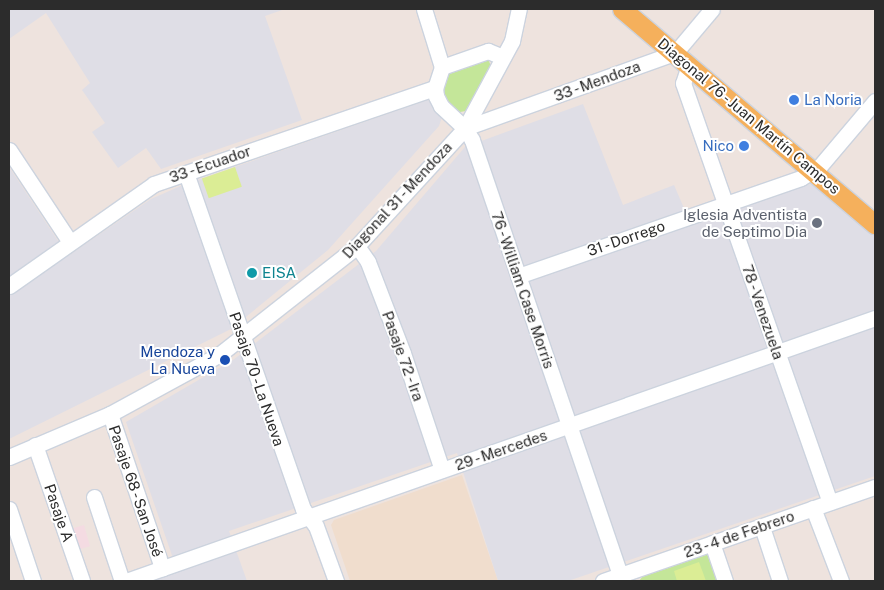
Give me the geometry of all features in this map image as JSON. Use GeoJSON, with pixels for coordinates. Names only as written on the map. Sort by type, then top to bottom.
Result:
{"type":"FeatureCollection","features":[{"type":"Feature","properties":{"kind":"main road","name":"Diagonal 76 - Juan Martín Campos"},"geometry":{"type":"LineString","coordinates":[[622,9],[682,58],[875,224]]}},
{"type":"Feature","properties":{"kind":"street"},"geometry":{"type":"LineString","coordinates":[[424,9],[442,67],[435,88]]}},
{"type":"Feature","properties":{"kind":"street","name":"Diagonal 31 - Mendoza"},"geometry":{"type":"LineString","coordinates":[[9,457],[110,414],[186,374],[242,338],[357,246],[465,128],[503,57],[514,33],[520,9]]}},
{"type":"Feature","properties":{"kind":"street","name":"33 - Mendoza"},"geometry":{"type":"LineString","coordinates":[[465,128],[682,58],[712,9]]}},
{"type":"Feature","properties":{"kind":"street"},"geometry":{"type":"LineString","coordinates":[[442,67],[488,51],[503,57]]}},
{"type":"Feature","properties":{"kind":"street","name":"78 - Venezuela"},"geometry":{"type":"LineString","coordinates":[[682,58],[683,83],[830,502]]}},
{"type":"Feature","properties":{"kind":"street","name":"76 - William Case Morris"},"geometry":{"type":"LineString","coordinates":[[435,88],[441,106],[465,128],[472,140],[621,578]]}},
{"type":"Feature","properties":{"kind":"street","name":"33 - Ecuador"},"geometry":{"type":"LineString","coordinates":[[9,286],[145,188],[435,88]]}},
{"type":"Feature","properties":{"kind":"street","name":"31 - Dorrego"},"geometry":{"type":"LineString","coordinates":[[518,276],[801,178],[813,171],[875,101]]}},
{"type":"Feature","properties":{"kind":"street"},"geometry":{"type":"LineString","coordinates":[[9,150],[70,242]]}},
{"type":"Feature","properties":{"kind":"street","name":"Pasaje 70 - La Nueva"},"geometry":{"type":"LineString","coordinates":[[186,173],[303,509],[316,526],[336,581]]}},
{"type":"Feature","properties":{"kind":"street","name":"Pasaje 72 - Ira"},"geometry":{"type":"LineString","coordinates":[[357,246],[368,262],[403,353],[442,470]]}},
{"type":"Feature","properties":{"kind":"street","name":"29 - Mercedes"},"geometry":{"type":"LineString","coordinates":[[126,581],[875,318]]}},
{"type":"Feature","properties":{"kind":"street","name":"Pasaje 68 - San José"},"geometry":{"type":"LineString","coordinates":[[110,414],[162,568]]}},
{"type":"Feature","properties":{"kind":"street","name":"Pasaje A"},"geometry":{"type":"LineString","coordinates":[[35,445],[82,581]]}},
{"type":"Feature","properties":{"kind":"street","name":"23 - 4 de Febrero"},"geometry":{"type":"LineString","coordinates":[[603,581],[621,578],[712,543],[875,487]]}},
{"type":"Feature","properties":{"kind":"street"},"geometry":{"type":"LineString","coordinates":[[94,497],[122,581]]}},
{"type":"Feature","properties":{"kind":"street"},"geometry":{"type":"LineString","coordinates":[[813,508],[841,581]]}},
{"type":"Feature","properties":{"kind":"street"},"geometry":{"type":"LineString","coordinates":[[9,509],[33,581]]}},
{"type":"Feature","properties":{"kind":"street"},"geometry":{"type":"LineString","coordinates":[[762,526],[780,581]]}},
{"type":"Feature","properties":{"kind":"street"},"geometry":{"type":"LineString","coordinates":[[712,543],[725,581]]}},
{"type":"Feature","properties":{"kind":"shaded area"},"geometry":{"type":"Polygon","coordinates":[[[9,9],[285,9],[265,16],[302,120],[161,169],[146,148],[118,168],[92,132],[105,123],[82,90],[90,83],[46,13],[9,39],[9,9]]]}},
{"type":"Feature","properties":{"kind":"shaded area"},"geometry":{"type":"Polygon","coordinates":[[[428,100],[442,117],[439,126],[328,250],[231,329],[9,439],[9,167],[68,256],[151,199],[183,185],[428,100]]]}},
{"type":"Feature","properties":{"kind":"shaded area"},"geometry":{"type":"Polygon","coordinates":[[[583,104],[623,205],[674,185],[690,222],[814,183],[875,235],[875,476],[568,581],[498,581],[457,453],[229,531],[247,581],[140,581],[176,567],[126,422],[233,360],[376,251],[465,147],[583,104]]]}},
{"type":"Feature","properties":{"kind":"shaded area"},"geometry":{"type":"Polygon","coordinates":[[[462,475],[498,581],[350,581],[331,525],[334,520],[462,475]]]}},
{"type":"Feature","properties":{"kind":"shaded area"},"geometry":{"type":"Polygon","coordinates":[[[84,525],[90,546],[74,551],[68,530],[84,525]]]}},
{"type":"Feature","properties":{"kind":"green space"},"geometry":{"type":"Polygon","coordinates":[[[487,57],[491,66],[466,111],[454,113],[442,98],[441,80],[451,67],[487,57]]]}},
{"type":"Feature","properties":{"kind":"green space"},"geometry":{"type":"Polygon","coordinates":[[[235,167],[242,187],[209,198],[202,178],[235,167]]]}},
{"type":"Feature","properties":{"kind":"green space"},"geometry":{"type":"Polygon","coordinates":[[[709,553],[718,581],[639,581],[643,576],[709,553]]]}},
{"type":"Feature","properties":{"kind":"green space"},"geometry":{"type":"Polygon","coordinates":[[[699,562],[706,581],[677,581],[674,571],[699,562]]]}},
{"type":"Feature","properties":{"kind":"place","name":"La Noria"},"geometry":{"type":"Point","coordinates":[794,100]}},
{"type":"Feature","properties":{"kind":"place","name":"Nico"},"geometry":{"type":"Point","coordinates":[744,146]}},
{"type":"Feature","properties":{"kind":"place","name":"Iglesia Adventista de Septimo Dia"},"geometry":{"type":"Point","coordinates":[817,223]}},
{"type":"Feature","properties":{"kind":"place","name":"EISA"},"geometry":{"type":"Point","coordinates":[252,273]}},
{"type":"Feature","properties":{"kind":"place","name":"Mendoza y La Nueva"},"geometry":{"type":"Point","coordinates":[225,360]}}]}
